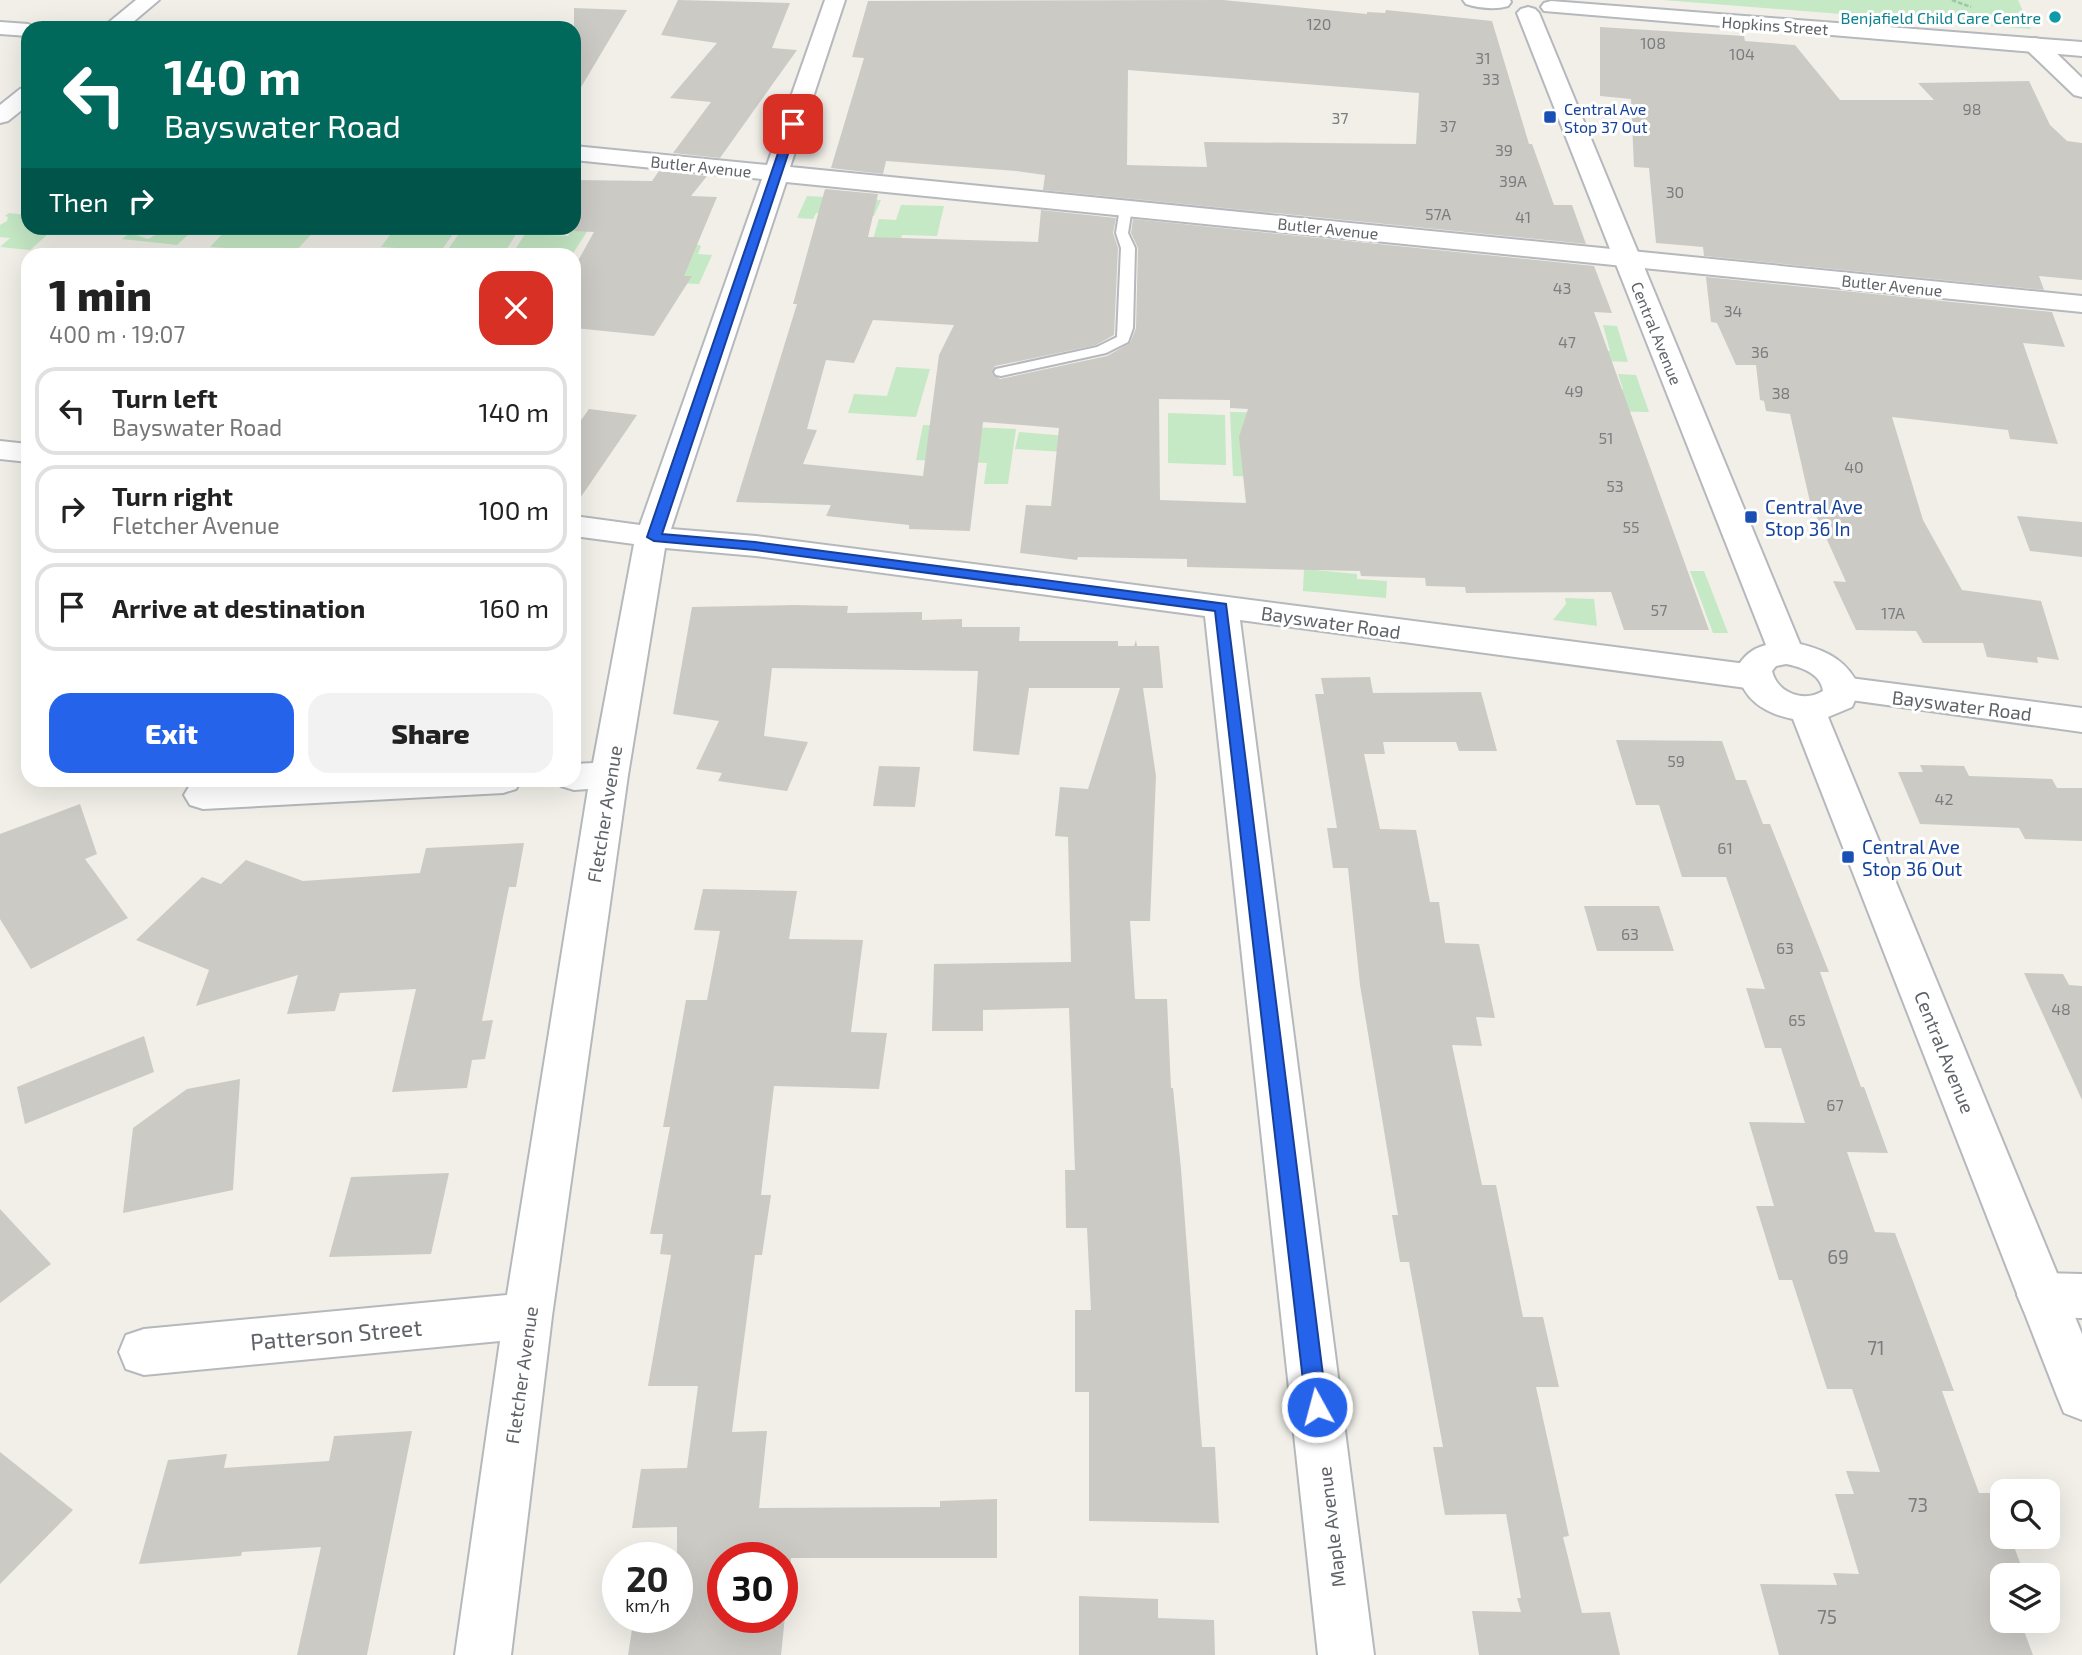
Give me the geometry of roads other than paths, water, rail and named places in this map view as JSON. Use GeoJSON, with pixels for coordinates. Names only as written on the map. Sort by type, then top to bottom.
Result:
{"type":"FeatureCollection","features":[{"type":"Feature","properties":{"kind":"street"},"geometry":{"type":"LineString","coordinates":[[122,21],[149,0]]}},
{"type":"Feature","properties":{"kind":"street","name":"Fletcher Avenue"},"geometry":{"type":"LineString","coordinates":[[484,1655],[528,1317],[592,776],[646,555],[835,0]]}},
{"type":"Feature","properties":{"kind":"street"},"geometry":{"type":"LineString","coordinates":[[1473,0],[1502,1]]}},
{"type":"Feature","properties":{"kind":"street","name":"Hopkins Street"},"geometry":{"type":"LineString","coordinates":[[1502,1],[1510,10],[1542,7],[2082,49]]}},
{"type":"Feature","properties":{"kind":"street","name":"Central Avenue"},"geometry":{"type":"LineString","coordinates":[[1542,7],[1627,258],[1786,653],[1824,665],[1840,681],[1824,699],[2062,1295],[2082,1396]]}},
{"type":"Feature","properties":{"kind":"street"},"geometry":{"type":"LineString","coordinates":[[0,28],[21,30]]}},
{"type":"Feature","properties":{"kind":"street"},"geometry":{"type":"LineString","coordinates":[[2035,45],[2082,90]]}},
{"type":"Feature","properties":{"kind":"street"},"geometry":{"type":"LineString","coordinates":[[0,116],[21,100]]}},
{"type":"Feature","properties":{"kind":"street","name":"Butler Avenue"},"geometry":{"type":"LineString","coordinates":[[581,154],[2082,304]]}},
{"type":"Feature","properties":{"kind":"street"},"geometry":{"type":"LineString","coordinates":[[0,450],[21,452]]}},
{"type":"Feature","properties":{"kind":"street","name":"Bayswater Road"},"geometry":{"type":"LineString","coordinates":[[581,527],[755,546],[1754,677],[1767,695],[1779,702],[1824,699],[2082,720]]}},
{"type":"Feature","properties":{"kind":"street","name":"Maple Avenue"},"geometry":{"type":"LineString","coordinates":[[1221,607],[1346,1655]]}},
{"type":"Feature","properties":{"kind":"street"},"geometry":{"type":"LineString","coordinates":[[1754,677],[1754,669],[1765,657],[1786,653]]}},
{"type":"Feature","properties":{"kind":"street"},"geometry":{"type":"LineString","coordinates":[[203,795],[363,787]]}},
{"type":"Feature","properties":{"kind":"street","name":"Patterson Street"},"geometry":{"type":"LineString","coordinates":[[144,1352],[528,1317]]}},
{"type":"Feature","properties":{"kind":"lane"},"geometry":{"type":"LineString","coordinates":[[1001,372],[1101,350],[1123,339],[1126,328],[1129,248],[1122,233],[1126,208]]}},
{"type":"Feature","properties":{"kind":"place","name":"Benjafield Child Care Centre"},"geometry":{"type":"Point","coordinates":[2055,17]}},
{"type":"Feature","properties":{"kind":"place","name":"Central Ave Stop 37 Out"},"geometry":{"type":"Point","coordinates":[1550,117]}},
{"type":"Feature","properties":{"kind":"place","name":"Central Ave Stop 36 In"},"geometry":{"type":"Point","coordinates":[1751,517]}},
{"type":"Feature","properties":{"kind":"place","name":"Central Ave Stop 36 Out"},"geometry":{"type":"Point","coordinates":[1848,857]}}]}
